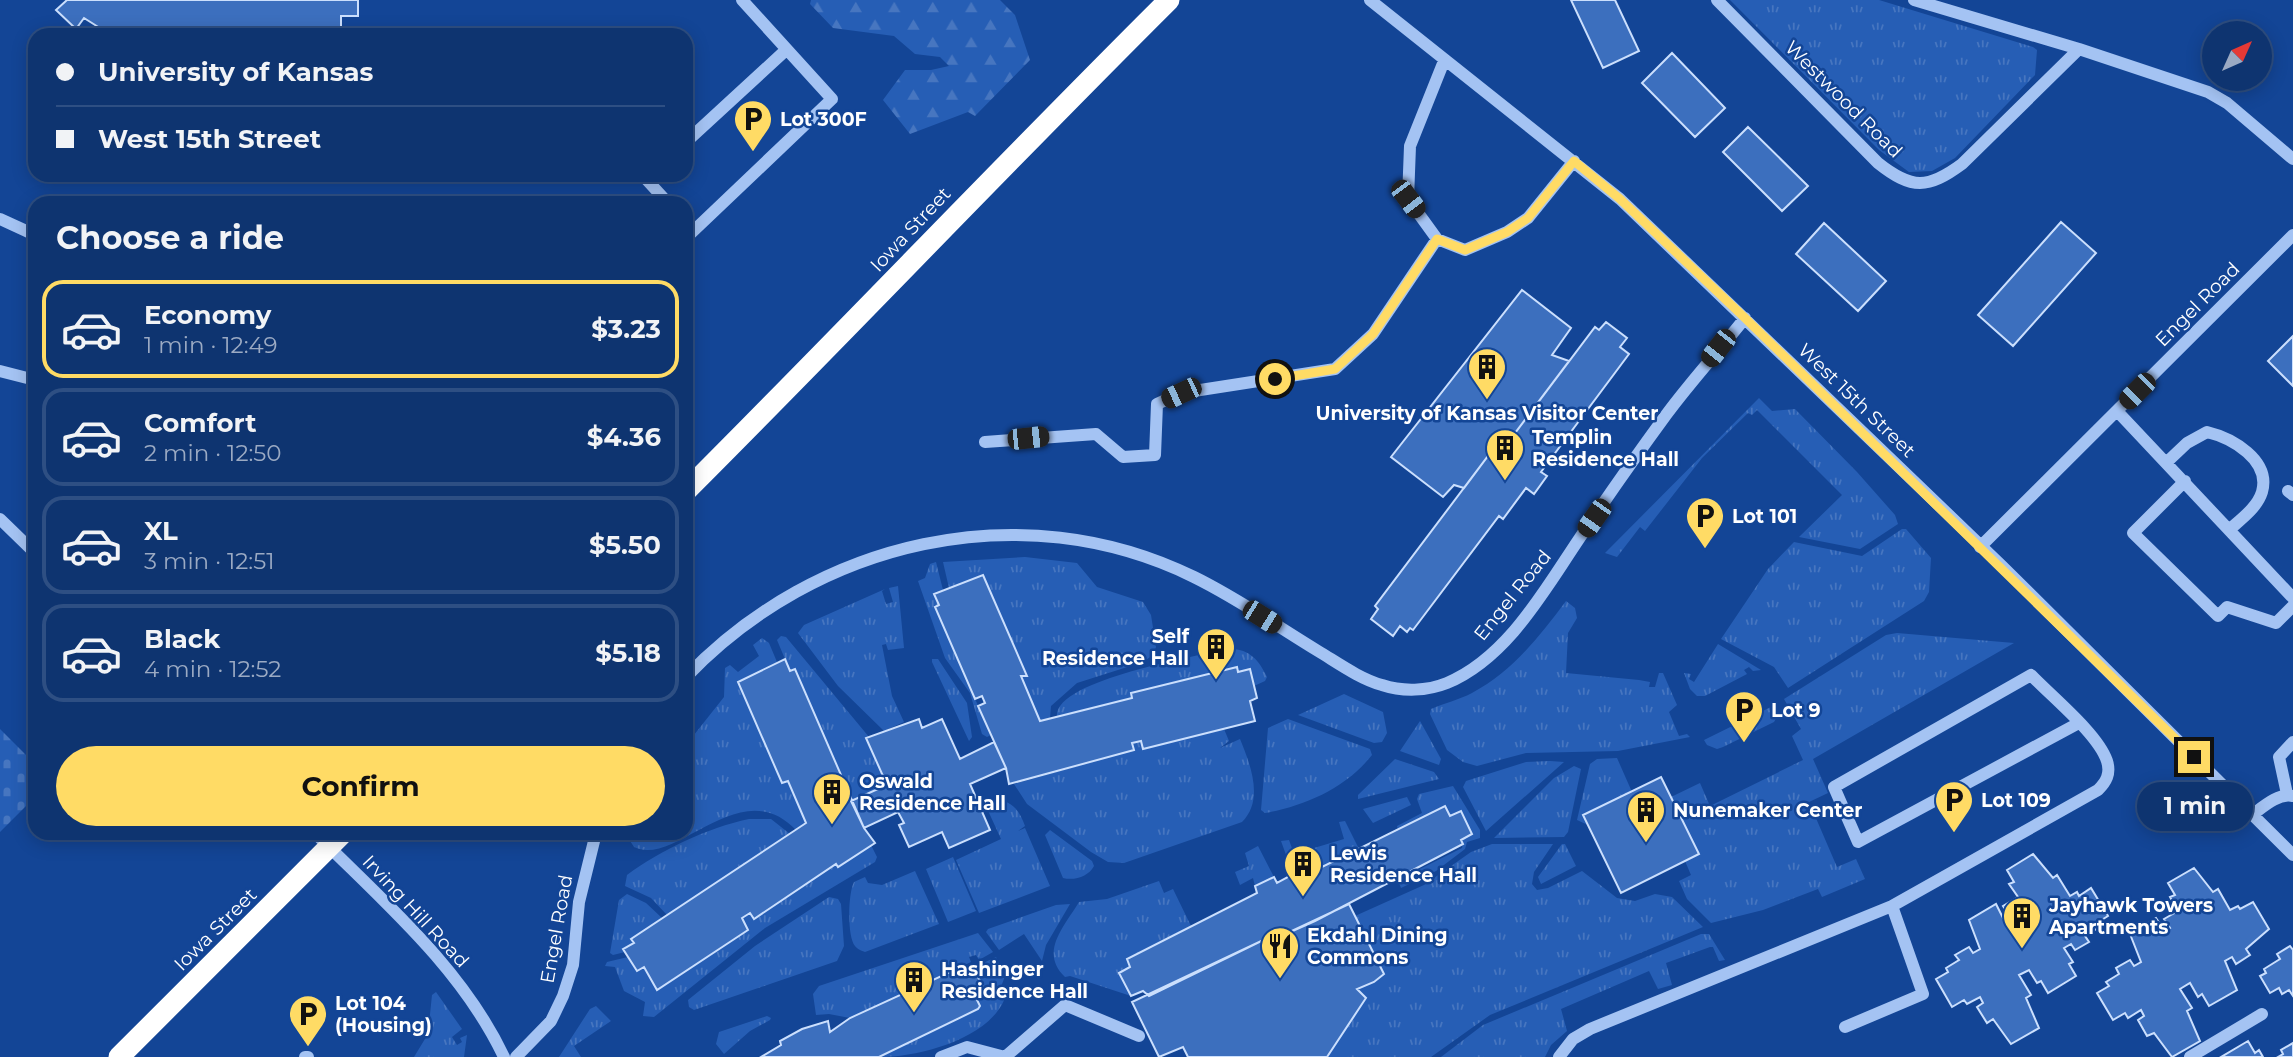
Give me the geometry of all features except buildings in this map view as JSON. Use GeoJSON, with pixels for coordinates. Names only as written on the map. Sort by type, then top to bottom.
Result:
{"type":"FeatureCollection","features":[{"type":"Feature","properties":{"kind":"highway","name":"Iowa Street"},"geometry":{"type":"LineString","coordinates":[[693,484],[831,346],[984,184],[1169,0]]}},
{"type":"Feature","properties":{"kind":"highway","name":"Iowa Street"},"geometry":{"type":"LineString","coordinates":[[119,1057],[337,840]]}},
{"type":"Feature","properties":{"kind":"street"},"geometry":{"type":"LineString","coordinates":[[693,225],[832,99],[742,0]]}},
{"type":"Feature","properties":{"kind":"street","name":"West 15th Street"},"geometry":{"type":"LineString","coordinates":[[1370,0],[1620,199],[2293,855]]}},
{"type":"Feature","properties":{"kind":"street","name":"Westwood Road"},"geometry":{"type":"LineString","coordinates":[[1717,0],[1878,163],[1894,175],[1913,183],[1927,184],[1943,178],[1962,164],[2079,49]]}},
{"type":"Feature","properties":{"kind":"street"},"geometry":{"type":"LineString","coordinates":[[1913,0],[2079,49],[2208,92],[2227,103],[2293,159]]}},
{"type":"Feature","properties":{"kind":"street"},"geometry":{"type":"LineString","coordinates":[[693,136],[786,50]]}},
{"type":"Feature","properties":{"kind":"street"},"geometry":{"type":"LineString","coordinates":[[1444,61],[1410,146],[1408,199],[1437,239],[1465,250],[1507,232],[1528,218],[1574,161]]}},
{"type":"Feature","properties":{"kind":"street"},"geometry":{"type":"LineString","coordinates":[[649,182],[662,196]]}},
{"type":"Feature","properties":{"kind":"street"},"geometry":{"type":"LineString","coordinates":[[0,219],[28,232]]}},
{"type":"Feature","properties":{"kind":"street","name":"Engel Road"},"geometry":{"type":"LineString","coordinates":[[1980,547],[2293,235]]}},
{"type":"Feature","properties":{"kind":"street"},"geometry":{"type":"LineString","coordinates":[[985,442],[1096,434],[1123,457],[1155,455],[1157,404],[1181,393],[1335,369],[1373,334],[1437,239]]}},
{"type":"Feature","properties":{"kind":"street","name":"Engel Road"},"geometry":{"type":"LineString","coordinates":[[693,670],[744,622],[781,598],[826,575],[869,558],[914,546],[958,537],[1000,535],[1080,541],[1153,560],[1218,589],[1328,657],[1381,685],[1409,690],[1447,683],[1480,664],[1508,637],[1555,575],[1665,416],[1745,318]]}},
{"type":"Feature","properties":{"kind":"street"},"geometry":{"type":"LineString","coordinates":[[0,371],[28,378]]}},
{"type":"Feature","properties":{"kind":"street"},"geometry":{"type":"LineString","coordinates":[[2117,411],[2168,461],[2293,598]]}},
{"type":"Feature","properties":{"kind":"street"},"geometry":{"type":"LineString","coordinates":[[2168,461],[2188,443],[2207,432],[2234,442],[2257,464],[2263,479],[2262,492],[2254,506],[2230,530]]}},
{"type":"Feature","properties":{"kind":"street"},"geometry":{"type":"LineString","coordinates":[[2185,481],[2133,533],[2218,616],[2227,607],[2276,623],[2293,606]]}},
{"type":"Feature","properties":{"kind":"street"},"geometry":{"type":"LineString","coordinates":[[0,519],[28,546]]}},
{"type":"Feature","properties":{"kind":"street"},"geometry":{"type":"LineString","coordinates":[[1559,1057],[1573,1039],[1590,1028],[1892,906],[2098,790],[2107,781],[2106,760],[2077,724],[2031,675],[1833,787],[1858,842],[2077,724]]}},
{"type":"Feature","properties":{"kind":"street"},"geometry":{"type":"LineString","coordinates":[[2252,815],[2290,795],[2279,757],[2293,742]]}},
{"type":"Feature","properties":{"kind":"street","name":"Irving Hill Road"},"geometry":{"type":"LineString","coordinates":[[322,840],[420,939],[464,991],[492,1031],[504,1057]]}},
{"type":"Feature","properties":{"kind":"street","name":"Engel Road"},"geometry":{"type":"LineString","coordinates":[[516,1057],[551,1021],[563,996],[573,965],[579,902],[594,840]]}},
{"type":"Feature","properties":{"kind":"street"},"geometry":{"type":"LineString","coordinates":[[1845,1027],[1923,994],[1892,906]]}},
{"type":"Feature","properties":{"kind":"street"},"geometry":{"type":"LineString","coordinates":[[940,1057],[967,1046],[1005,1057],[1065,1004],[1139,1036]]}},
{"type":"Feature","properties":{"kind":"street"},"geometry":{"type":"LineString","coordinates":[[2190,1057],[2262,1014]]}},
{"type":"Feature","properties":{"kind":"green space"},"geometry":{"type":"Polygon","coordinates":[[[811,0],[1000,0],[1015,15],[1030,60],[975,116],[968,112],[910,134],[883,100],[905,70],[931,70],[949,66],[940,57],[915,54],[894,36],[833,28],[810,4],[811,0]]]}},
{"type":"Feature","properties":{"kind":"green space"},"geometry":{"type":"Polygon","coordinates":[[[1730,0],[1879,0],[2033,47],[2037,50],[2035,75],[1955,158],[1932,171],[1909,172],[1879,150],[1730,0]]]}},
{"type":"Feature","properties":{"kind":"green space"},"geometry":{"type":"Polygon","coordinates":[[[1759,398],[1772,411],[1795,409],[1857,472],[1895,515],[1898,524],[1860,549],[1799,537],[1842,495],[1757,410],[1752,415],[1748,413],[1702,458],[1645,531],[1640,527],[1617,557],[1605,553],[1759,398]]]}},
{"type":"Feature","properties":{"kind":"green space"},"geometry":{"type":"Polygon","coordinates":[[[1906,529],[1931,558],[1929,592],[1924,601],[1788,688],[1774,667],[1721,639],[1768,569],[1794,542],[1862,556],[1906,529]]]}},
{"type":"Feature","properties":{"kind":"green space"},"geometry":{"type":"Polygon","coordinates":[[[1025,557],[1077,563],[1097,587],[1143,602],[1151,615],[1156,647],[1153,655],[1143,662],[1077,683],[1051,706],[1050,718],[1040,721],[1021,676],[1026,676],[958,586],[949,588],[943,562],[1025,557]]]}},
{"type":"Feature","properties":{"kind":"green space"},"geometry":{"type":"Polygon","coordinates":[[[936,562],[943,590],[934,594],[939,605],[935,608],[991,735],[987,737],[982,734],[970,693],[945,658],[918,581],[925,578],[930,564],[936,562]]]}},
{"type":"Feature","properties":{"kind":"green space"},"geometry":{"type":"Polygon","coordinates":[[[898,586],[904,648],[888,650],[886,644],[882,645],[892,696],[904,722],[884,731],[838,686],[798,633],[804,625],[885,589],[882,591],[886,604],[893,602],[889,588],[898,586]]]}},
{"type":"Feature","properties":{"kind":"green space"},"geometry":{"type":"Polygon","coordinates":[[[1566,601],[1575,608],[1577,618],[1568,633],[1566,673],[1639,680],[1650,682],[1649,687],[1655,687],[1659,673],[1663,673],[1677,705],[1669,712],[1679,736],[1687,734],[1690,737],[1618,751],[1526,753],[1477,766],[1463,762],[1447,750],[1430,714],[1431,709],[1462,698],[1500,675],[1535,640],[1566,601]]]}},
{"type":"Feature","properties":{"kind":"green space"},"geometry":{"type":"Polygon","coordinates":[[[1897,633],[2014,643],[1813,759],[1828,793],[1809,802],[1837,867],[1856,859],[1865,879],[1822,897],[1818,889],[1763,910],[1711,923],[1687,899],[1679,881],[1691,875],[1685,861],[1699,854],[1671,797],[1700,783],[1710,806],[1803,760],[1792,736],[1801,729],[1784,699],[1886,635],[1897,633]]]}},
{"type":"Feature","properties":{"kind":"green space"},"geometry":{"type":"Polygon","coordinates":[[[781,636],[786,637],[869,737],[866,739],[887,785],[851,801],[795,669],[790,671],[777,640],[781,636]]]}},
{"type":"Feature","properties":{"kind":"green space"},"geometry":{"type":"Polygon","coordinates":[[[762,638],[769,643],[777,662],[738,682],[782,782],[788,781],[806,823],[796,830],[775,815],[753,811],[731,815],[693,833],[693,736],[724,697],[725,668],[730,665],[738,672],[759,656],[753,645],[762,638]]]}},
{"type":"Feature","properties":{"kind":"green space"},"geometry":{"type":"Polygon","coordinates":[[[1718,644],[1761,670],[1753,671],[1749,667],[1744,670],[1747,674],[1705,696],[1697,696],[1690,689],[1684,673],[1691,674],[1689,679],[1694,682],[1718,644]]]}},
{"type":"Feature","properties":{"kind":"green space"},"geometry":{"type":"Polygon","coordinates":[[[1228,649],[1242,651],[1257,660],[1267,677],[1265,681],[1254,686],[1250,669],[1238,672],[1236,667],[1131,693],[1132,698],[1057,717],[1062,704],[1078,692],[1102,681],[1160,664],[1228,649]]]}},
{"type":"Feature","properties":{"kind":"green space"},"geometry":{"type":"Polygon","coordinates":[[[932,659],[938,659],[967,703],[972,737],[969,741],[932,662],[932,659]]]}},
{"type":"Feature","properties":{"kind":"green space"},"geometry":{"type":"Polygon","coordinates":[[[1344,694],[1383,712],[1387,733],[1382,742],[1374,743],[1298,715],[1344,694]]]}},
{"type":"Feature","properties":{"kind":"green space"},"geometry":{"type":"Polygon","coordinates":[[[1775,705],[1778,715],[1774,722],[1717,749],[1707,745],[1704,740],[1775,705]]]}},
{"type":"Feature","properties":{"kind":"green space"},"geometry":{"type":"Polygon","coordinates":[[[1288,719],[1370,749],[1372,755],[1350,777],[1324,794],[1295,806],[1265,813],[1261,810],[1268,728],[1288,719]]]}},
{"type":"Feature","properties":{"kind":"green space"},"geometry":{"type":"Polygon","coordinates":[[[1420,721],[1441,759],[1439,765],[1400,751],[1420,721]]]}},
{"type":"Feature","properties":{"kind":"green space"},"geometry":{"type":"Polygon","coordinates":[[[0,729],[28,757],[28,804],[0,832],[0,729]]]}},
{"type":"Feature","properties":{"kind":"green space"},"geometry":{"type":"Polygon","coordinates":[[[1224,729],[1229,741],[1220,748],[1240,739],[1248,760],[1254,793],[1249,813],[1242,822],[1124,863],[1108,862],[1091,852],[1027,804],[1014,784],[1134,750],[1132,743],[1141,741],[1143,749],[1224,729]]]}},
{"type":"Feature","properties":{"kind":"green space"},"geometry":{"type":"Polygon","coordinates":[[[1617,758],[1632,792],[1588,825],[1577,820],[1590,764],[1597,759],[1617,758]]]}},
{"type":"Feature","properties":{"kind":"green space"},"geometry":{"type":"Polygon","coordinates":[[[1395,759],[1434,772],[1439,779],[1358,799],[1358,795],[1395,759]]]}},
{"type":"Feature","properties":{"kind":"green space"},"geometry":{"type":"Polygon","coordinates":[[[1526,762],[1564,762],[1486,831],[1463,787],[1466,781],[1526,762]]]}},
{"type":"Feature","properties":{"kind":"green space"},"geometry":{"type":"Polygon","coordinates":[[[1574,766],[1581,769],[1568,832],[1564,837],[1494,838],[1554,778],[1574,766]]]}},
{"type":"Feature","properties":{"kind":"green space"},"geometry":{"type":"Polygon","coordinates":[[[1453,786],[1480,830],[1480,838],[1467,842],[1465,849],[1436,871],[1401,888],[1398,880],[1462,848],[1463,844],[1450,816],[1398,830],[1397,826],[1422,813],[1417,799],[1419,794],[1453,786]]]}},
{"type":"Feature","properties":{"kind":"green space"},"geometry":{"type":"Polygon","coordinates":[[[1407,797],[1411,805],[1373,823],[1363,809],[1407,797]]]}},
{"type":"Feature","properties":{"kind":"green space"},"geometry":{"type":"Polygon","coordinates":[[[993,799],[1014,806],[1020,815],[1025,826],[1018,831],[1025,828],[1050,886],[979,913],[956,860],[1001,839],[985,804],[993,799]]]}},
{"type":"Feature","properties":{"kind":"green space"},"geometry":{"type":"Polygon","coordinates":[[[749,819],[771,819],[790,834],[667,915],[651,898],[625,886],[627,875],[654,857],[717,828],[749,819]]]}},
{"type":"Feature","properties":{"kind":"green space"},"geometry":{"type":"Polygon","coordinates":[[[1345,821],[1359,849],[1314,871],[1310,865],[1293,874],[1281,841],[1289,840],[1294,854],[1344,839],[1339,822],[1345,821]]]}},
{"type":"Feature","properties":{"kind":"green space"},"geometry":{"type":"Polygon","coordinates":[[[1050,830],[1092,861],[1094,866],[1089,873],[1077,878],[1063,878],[1045,835],[1050,830]]]}},
{"type":"Feature","properties":{"kind":"green space"},"geometry":{"type":"Polygon","coordinates":[[[630,840],[679,840],[651,850],[634,847],[630,840]]]}},
{"type":"Feature","properties":{"kind":"green space"},"geometry":{"type":"Polygon","coordinates":[[[1492,844],[1553,844],[1534,872],[1532,884],[1537,890],[1548,888],[1582,871],[1617,898],[1635,901],[1655,894],[1672,897],[1703,927],[1490,1015],[1431,1057],[1327,1057],[1360,994],[1357,989],[1374,982],[1384,974],[1355,916],[1424,885],[1471,852],[1492,844]]]}},
{"type":"Feature","properties":{"kind":"green space"},"geometry":{"type":"Polygon","coordinates":[[[1562,844],[1565,844],[1576,866],[1541,884],[1538,877],[1562,844]]]}},
{"type":"Feature","properties":{"kind":"green space"},"geometry":{"type":"Polygon","coordinates":[[[871,845],[877,857],[875,862],[765,928],[654,1017],[643,1016],[645,1002],[624,991],[615,967],[605,966],[607,962],[628,957],[636,971],[644,967],[658,990],[748,930],[742,918],[750,913],[755,919],[836,864],[871,845]]]}},
{"type":"Feature","properties":{"kind":"green space"},"geometry":{"type":"Polygon","coordinates":[[[1258,846],[1274,877],[1255,886],[1253,878],[1240,885],[1235,872],[1249,866],[1245,853],[1258,846]]]}},
{"type":"Feature","properties":{"kind":"green space"},"geometry":{"type":"Polygon","coordinates":[[[953,857],[976,911],[948,922],[926,869],[953,857]]]}},
{"type":"Feature","properties":{"kind":"green space"},"geometry":{"type":"Polygon","coordinates":[[[915,871],[939,924],[865,952],[857,948],[852,941],[849,915],[854,882],[865,877],[868,883],[882,885],[915,871]]]}},
{"type":"Feature","properties":{"kind":"green space"},"geometry":{"type":"Polygon","coordinates":[[[1159,881],[1164,893],[1173,889],[1191,926],[1127,958],[1130,967],[1119,973],[1131,996],[1070,976],[1065,977],[1054,958],[1054,949],[1061,930],[1079,902],[1107,899],[1159,881]]]}},
{"type":"Feature","properties":{"kind":"green space"},"geometry":{"type":"Polygon","coordinates":[[[627,894],[646,903],[662,918],[631,939],[634,943],[624,949],[625,952],[613,955],[610,953],[619,900],[627,894]]]}},
{"type":"Feature","properties":{"kind":"green space"},"geometry":{"type":"Polygon","coordinates":[[[829,897],[838,899],[841,904],[844,946],[837,961],[694,1010],[689,1007],[688,1000],[755,946],[829,897]]]}},
{"type":"Feature","properties":{"kind":"green space"},"geometry":{"type":"Polygon","coordinates":[[[1070,904],[1046,945],[1042,961],[1024,934],[999,950],[986,932],[1056,905],[1070,904]]]}},
{"type":"Feature","properties":{"kind":"green space"},"geometry":{"type":"Polygon","coordinates":[[[978,933],[993,952],[979,960],[976,955],[969,957],[971,962],[850,1018],[829,1014],[816,1015],[813,994],[819,986],[978,933]]]}},
{"type":"Feature","properties":{"kind":"green space"},"geometry":{"type":"Polygon","coordinates":[[[1701,934],[1709,934],[1725,960],[1719,961],[1713,947],[1710,947],[1666,963],[1672,985],[1658,989],[1649,971],[1561,1009],[1567,1031],[1551,1045],[1545,1057],[1441,1057],[1483,1025],[1701,934]]]}},
{"type":"Feature","properties":{"kind":"green space"},"geometry":{"type":"Polygon","coordinates":[[[996,957],[1005,976],[998,995],[1005,998],[997,1012],[984,1025],[969,1035],[932,1049],[914,1054],[880,1057],[977,1009],[980,1006],[975,996],[985,990],[973,968],[996,957]]]}},
{"type":"Feature","properties":{"kind":"green space"},"geometry":{"type":"Polygon","coordinates":[[[436,992],[462,1029],[452,1037],[457,1045],[462,1042],[460,1038],[467,1035],[464,1057],[414,1057],[428,1034],[432,995],[436,992]]]}},
{"type":"Feature","properties":{"kind":"green space"},"geometry":{"type":"Polygon","coordinates":[[[596,1006],[611,1021],[574,1046],[581,1057],[559,1057],[590,1009],[596,1006]]]}},
{"type":"Feature","properties":{"kind":"green space"},"geometry":{"type":"Polygon","coordinates":[[[767,1016],[770,1020],[750,1031],[724,1054],[716,1044],[719,1032],[767,1016]]]}},
{"type":"Feature","properties":{"kind":"place","name":"Lot 300F"},"geometry":{"type":"Point","coordinates":[753,153]}},
{"type":"Feature","properties":{"kind":"place","name":"University of Kansas Visitor Center"},"geometry":{"type":"Point","coordinates":[1487,401]}},
{"type":"Feature","properties":{"kind":"place","name":"Templin Residence Hall"},"geometry":{"type":"Point","coordinates":[1505,482]}},
{"type":"Feature","properties":{"kind":"place","name":"Lot 101"},"geometry":{"type":"Point","coordinates":[1705,550]}},
{"type":"Feature","properties":{"kind":"place","name":"Self Residence Hall"},"geometry":{"type":"Point","coordinates":[1216,681]}},
{"type":"Feature","properties":{"kind":"place","name":"Lot 9"},"geometry":{"type":"Point","coordinates":[1744,744]}},
{"type":"Feature","properties":{"kind":"place","name":"Oswald Residence Hall"},"geometry":{"type":"Point","coordinates":[832,826]}},
{"type":"Feature","properties":{"kind":"place","name":"Lot 109"},"geometry":{"type":"Point","coordinates":[1954,834]}},
{"type":"Feature","properties":{"kind":"place","name":"Nunemaker Center"},"geometry":{"type":"Point","coordinates":[1646,844]}},
{"type":"Feature","properties":{"kind":"place","name":"Lewis Residence Hall"},"geometry":{"type":"Point","coordinates":[1303,898]}},
{"type":"Feature","properties":{"kind":"place","name":"Jayhawk Towers Apartments"},"geometry":{"type":"Point","coordinates":[2022,950]}},
{"type":"Feature","properties":{"kind":"place","name":"Ekdahl Dining Commons"},"geometry":{"type":"Point","coordinates":[1280,980]}},
{"type":"Feature","properties":{"kind":"place","name":"Hashinger Residence Hall"},"geometry":{"type":"Point","coordinates":[914,1014]}},
{"type":"Feature","properties":{"kind":"place","name":"Lot 104 (Housing)"},"geometry":{"type":"Point","coordinates":[308,1048]}},
{"type":"Feature","properties":{"kind":"route"},"geometry":{"type":"LineString","coordinates":[[1275,379],[1335,369],[1373,334],[1426,260],[1437,239],[1465,250],[1507,232],[1528,218],[1574,161],[1620,199],[1745,318],[2002,566],[2194,757]]}}]}
